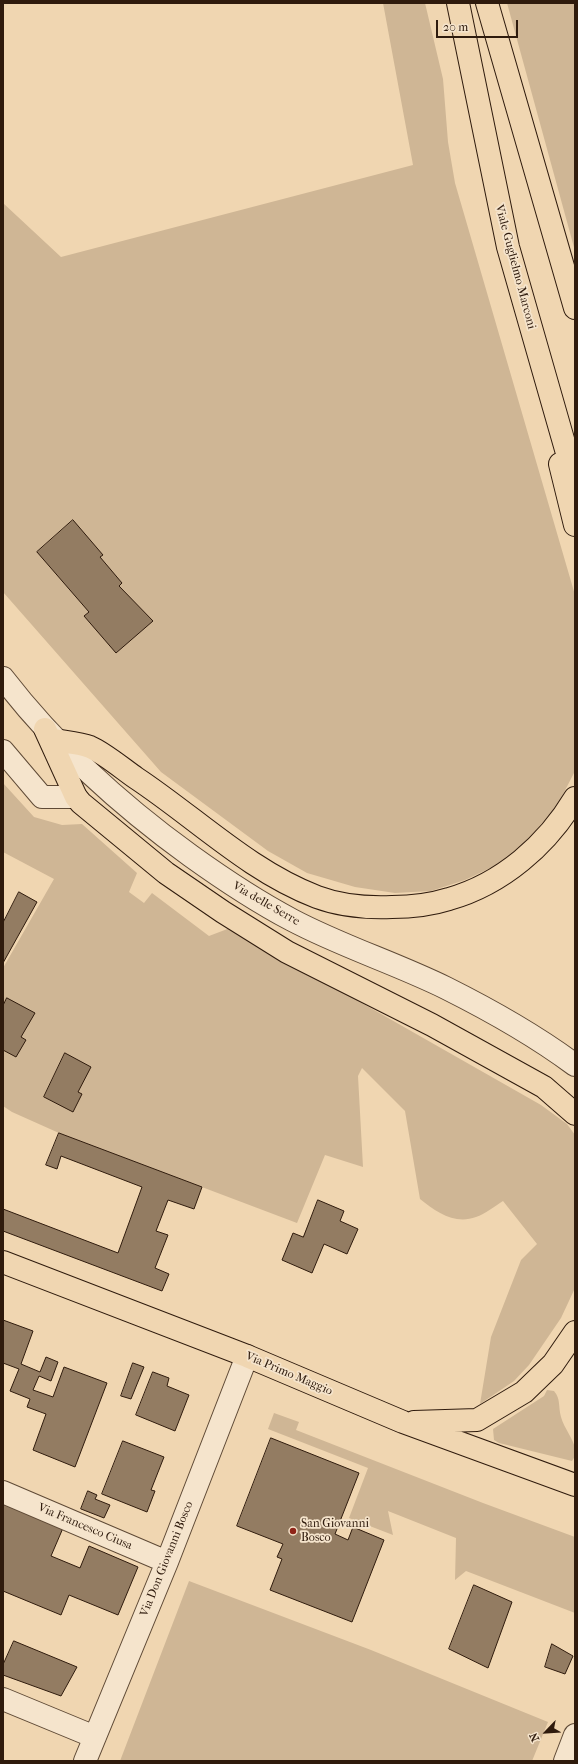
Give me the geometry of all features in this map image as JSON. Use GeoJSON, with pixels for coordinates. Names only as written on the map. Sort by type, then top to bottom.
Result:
{"type":"FeatureCollection","features":[{"type":"Feature","properties":{"kind":"main road","name":"Viale Guglielmo Marconi"},"geometry":{"type":"LineString","coordinates":[[458,3],[508,247],[575,481]]}},
{"type":"Feature","properties":{"kind":"main road"},"geometry":{"type":"LineString","coordinates":[[487,3],[575,308]]}},
{"type":"Feature","properties":{"kind":"main road"},"geometry":{"type":"LineString","coordinates":[[508,247],[575,525]]}},
{"type":"Feature","properties":{"kind":"main road"},"geometry":{"type":"LineString","coordinates":[[50,734],[76,797],[81,803],[166,873],[223,912],[288,952],[432,1025],[544,1087],[575,1114]]}},
{"type":"Feature","properties":{"kind":"main road"},"geometry":{"type":"LineString","coordinates":[[50,734],[90,747],[158,792],[263,870],[317,897],[342,904],[370,908],[404,907],[435,903],[460,896],[486,885],[522,861],[548,835],[575,798]]}},
{"type":"Feature","properties":{"kind":"main road","name":"Via Primo Maggio"},"geometry":{"type":"LineString","coordinates":[[3,1262],[247,1356],[403,1422],[575,1485]]}},
{"type":"Feature","properties":{"kind":"main road"},"geometry":{"type":"LineString","coordinates":[[403,1422],[477,1420],[524,1392],[553,1364],[575,1332]]}},
{"type":"Feature","properties":{"kind":"street","name":"Via delle Serre"},"geometry":{"type":"LineString","coordinates":[[3,678],[50,734],[85,770],[114,796],[169,840],[257,901],[293,921],[446,988],[550,1047],[575,1065]]}},
{"type":"Feature","properties":{"kind":"street"},"geometry":{"type":"LineString","coordinates":[[3,751],[42,797],[76,797]]}},
{"type":"Feature","properties":{"kind":"street","name":"Via Don Giovanni Bosco"},"geometry":{"type":"LineString","coordinates":[[85,1761],[167,1562],[247,1356]]}},
{"type":"Feature","properties":{"kind":"street","name":"Via Francesco Ciusa"},"geometry":{"type":"LineString","coordinates":[[3,1492],[167,1562]]}},
{"type":"Feature","properties":{"kind":"street"},"geometry":{"type":"LineString","coordinates":[[3,1699],[95,1737]]}},
{"type":"Feature","properties":{"kind":"street"},"geometry":{"type":"LineString","coordinates":[[565,1761],[575,1735]]}},
{"type":"Feature","properties":{"kind":"shaded area"},"geometry":{"type":"Polygon","coordinates":[[[383,3],[425,3],[443,79],[448,142],[455,183],[575,595],[575,771],[558,804],[528,840],[501,863],[465,880],[431,891],[395,893],[355,887],[307,873],[268,851],[161,772],[3,592],[3,203],[61,257],[413,165],[383,3]]]}},
{"type":"Feature","properties":{"kind":"shaded area"},"geometry":{"type":"Polygon","coordinates":[[[507,3],[575,3],[575,251],[507,3]]]}},
{"type":"Feature","properties":{"kind":"shaded area"},"geometry":{"type":"Polygon","coordinates":[[[3,783],[34,817],[62,825],[82,824],[137,873],[129,892],[144,903],[152,893],[209,936],[230,928],[541,1105],[567,1124],[575,1135],[575,1288],[561,1318],[529,1365],[514,1381],[480,1404],[491,1337],[521,1260],[537,1244],[503,1201],[479,1216],[461,1219],[439,1213],[420,1199],[405,1111],[362,1068],[358,1076],[363,1167],[325,1155],[297,1223],[59,1133],[12,1112],[3,1106],[3,968],[54,879],[3,852],[3,783]]]}},
{"type":"Feature","properties":{"kind":"shaded area"},"geometry":{"type":"Polygon","coordinates":[[[547,1390],[554,1391],[558,1397],[562,1421],[574,1445],[575,1454],[572,1461],[499,1443],[494,1440],[493,1429],[544,1396],[547,1390]]]}},
{"type":"Feature","properties":{"kind":"shaded area"},"geometry":{"type":"Polygon","coordinates":[[[274,1413],[299,1422],[296,1430],[575,1537],[575,1613],[466,1571],[455,1580],[456,1538],[388,1511],[393,1535],[349,1518],[368,1468],[268,1429],[274,1413]]]}},
{"type":"Feature","properties":{"kind":"shaded area"},"geometry":{"type":"Polygon","coordinates":[[[189,1581],[371,1650],[548,1722],[532,1761],[120,1761],[189,1581]]]}},
{"type":"Feature","properties":{"kind":"building"},"geometry":{"type":"Polygon","coordinates":[[[73,520],[103,555],[100,557],[122,583],[119,586],[153,621],[116,653],[84,616],[89,612],[37,552],[73,520]]]}},
{"type":"Feature","properties":{"kind":"building"},"geometry":{"type":"Polygon","coordinates":[[[19,892],[37,902],[3,963],[3,923],[19,892]]]}},
{"type":"Feature","properties":{"kind":"building"},"geometry":{"type":"Polygon","coordinates":[[[7,998],[35,1013],[21,1037],[26,1040],[16,1057],[3,1050],[3,1006],[7,998]]]}},
{"type":"Feature","properties":{"kind":"building"},"geometry":{"type":"Polygon","coordinates":[[[65,1053],[91,1067],[78,1092],[82,1094],[73,1112],[44,1097],[65,1053]]]}},
{"type":"Feature","properties":{"kind":"building"},"geometry":{"type":"Polygon","coordinates":[[[59,1133],[202,1187],[194,1209],[168,1200],[156,1231],[168,1235],[155,1268],[169,1274],[162,1291],[3,1231],[3,1209],[118,1253],[142,1187],[61,1156],[57,1169],[46,1165],[59,1133]]]}},
{"type":"Feature","properties":{"kind":"building"},"geometry":{"type":"Polygon","coordinates":[[[318,1200],[344,1211],[340,1221],[358,1229],[347,1254],[324,1244],[312,1273],[282,1260],[293,1233],[303,1237],[318,1200]]]}},
{"type":"Feature","properties":{"kind":"building"},"geometry":{"type":"Polygon","coordinates":[[[3,1320],[33,1331],[21,1364],[40,1372],[46,1357],[58,1362],[51,1381],[39,1376],[33,1390],[53,1397],[64,1367],[107,1383],[75,1467],[33,1450],[46,1414],[27,1407],[30,1399],[10,1391],[19,1369],[3,1363],[3,1320]]]}},
{"type":"Feature","properties":{"kind":"building"},"geometry":{"type":"Polygon","coordinates":[[[133,1363],[144,1367],[131,1399],[121,1396],[133,1363]]]}},
{"type":"Feature","properties":{"kind":"building"},"geometry":{"type":"Polygon","coordinates":[[[153,1372],[169,1378],[167,1386],[189,1395],[175,1431],[136,1415],[153,1372]]]}},
{"type":"Feature","properties":{"kind":"building","name":"San Giovanni Bosco"},"geometry":{"type":"Polygon","coordinates":[[[271,1438],[359,1473],[335,1534],[348,1540],[353,1527],[384,1540],[352,1622],[270,1590],[282,1559],[277,1557],[283,1544],[237,1526],[271,1438]]]}},
{"type":"Feature","properties":{"kind":"building"},"geometry":{"type":"Polygon","coordinates":[[[123,1441],[164,1457],[151,1490],[155,1491],[147,1512],[102,1494],[123,1441]]]}},
{"type":"Feature","properties":{"kind":"building"},"geometry":{"type":"Polygon","coordinates":[[[88,1491],[97,1495],[95,1499],[110,1505],[104,1518],[81,1509],[88,1491]]]}},
{"type":"Feature","properties":{"kind":"building"},"geometry":{"type":"Polygon","coordinates":[[[3,1504],[63,1528],[51,1556],[80,1568],[89,1546],[138,1567],[118,1615],[69,1595],[61,1615],[3,1591],[3,1504]]]}},
{"type":"Feature","properties":{"kind":"building"},"geometry":{"type":"Polygon","coordinates":[[[474,1585],[512,1602],[488,1668],[449,1649],[474,1585]]]}},
{"type":"Feature","properties":{"kind":"building"},"geometry":{"type":"Polygon","coordinates":[[[14,1641],[77,1667],[61,1696],[3,1675],[3,1665],[14,1641]]]}},
{"type":"Feature","properties":{"kind":"building"},"geometry":{"type":"Polygon","coordinates":[[[552,1644],[573,1656],[565,1674],[545,1667],[552,1644]]]}},
{"type":"Feature","properties":{"kind":"place","name":"San Giovanni Bosco"},"geometry":{"type":"Point","coordinates":[293,1531]}}]}
